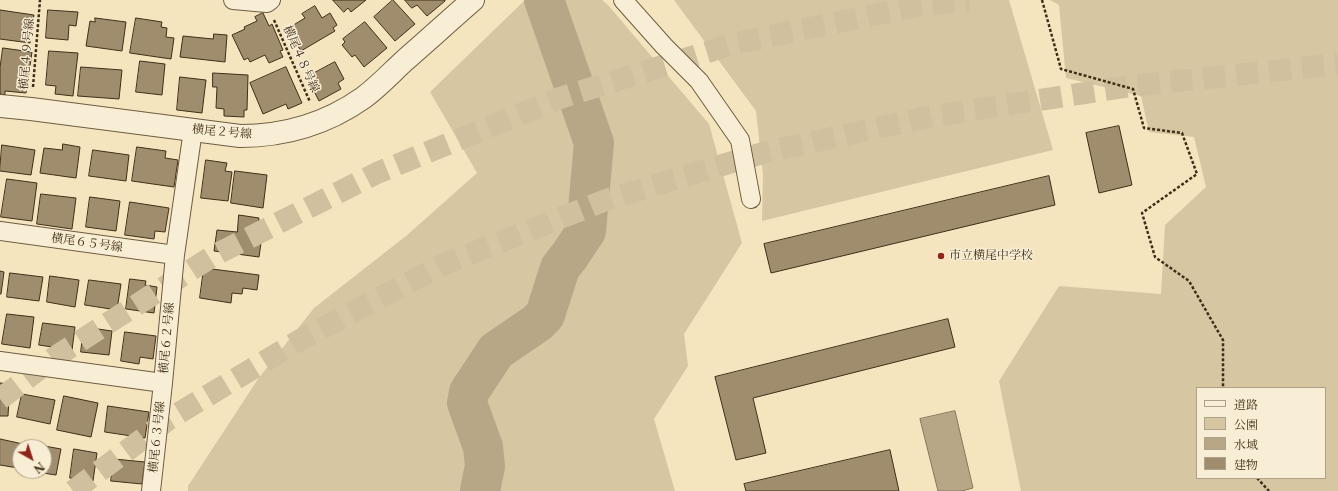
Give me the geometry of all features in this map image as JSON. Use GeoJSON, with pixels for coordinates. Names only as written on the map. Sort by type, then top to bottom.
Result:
{"type":"FeatureCollection","features":[{"type":"Feature","properties":{"kind":"street"},"geometry":{"type":"LineString","coordinates":[[233,0],[269,2]]}},
{"type":"Feature","properties":{"kind":"street","name":"横尾２号線"},"geometry":{"type":"LineString","coordinates":[[0,106],[240,136],[254,136],[304,128],[336,114],[364,97],[473,0]]}},
{"type":"Feature","properties":{"kind":"street"},"geometry":{"type":"LineString","coordinates":[[623,0],[664,46],[699,81],[740,140],[751,199]]}},
{"type":"Feature","properties":{"kind":"street","name":"横尾６２号線"},"geometry":{"type":"LineString","coordinates":[[0,361],[163,383],[175,254],[192,130]]}},
{"type":"Feature","properties":{"kind":"street","name":"横尾６５号線"},"geometry":{"type":"LineString","coordinates":[[0,231],[175,254]]}},
{"type":"Feature","properties":{"kind":"street","name":"横尾６３号線"},"geometry":{"type":"LineString","coordinates":[[151,491],[163,383]]}},
{"type":"Feature","properties":{"kind":"path","name":"横尾４９号線"},"geometry":{"type":"LineString","coordinates":[[31,109],[40,0]]}},
{"type":"Feature","properties":{"kind":"path"},"geometry":{"type":"LineString","coordinates":[[1042,0],[1060,69],[1133,88],[1144,128],[1182,133],[1197,174],[1142,213],[1155,257],[1189,281],[1224,340],[1223,387]]}},
{"type":"Feature","properties":{"kind":"path","name":"横尾４８号線"},"geometry":{"type":"LineString","coordinates":[[269,2],[319,122]]}},
{"type":"Feature","properties":{"kind":"path"},"geometry":{"type":"LineString","coordinates":[[1258,479],[1268,491]]}},
{"type":"Feature","properties":{"kind":"green space"},"geometry":{"type":"Polygon","coordinates":[[[525,0],[602,0],[608,5],[709,124],[742,243],[684,334],[688,366],[654,419],[675,491],[188,491],[188,486],[258,379],[314,308],[406,236],[477,173],[430,92],[525,0]]]}},
{"type":"Feature","properties":{"kind":"green space"},"geometry":{"type":"Polygon","coordinates":[[[674,0],[1009,0],[1053,150],[762,221],[763,175],[756,111],[674,0]]]}},
{"type":"Feature","properties":{"kind":"green space"},"geometry":{"type":"Polygon","coordinates":[[[1050,0],[1338,0],[1338,491],[1021,491],[999,381],[1059,286],[1161,294],[1165,225],[1206,187],[1194,137],[1149,132],[1141,96],[1066,78],[1059,5],[1050,0]]]}},
{"type":"Feature","properties":{"kind":"water"},"geometry":{"type":"Polygon","coordinates":[[[955,411],[973,488],[962,491],[938,491],[920,419],[955,411]]]}},
{"type":"Feature","properties":{"kind":"building"},"geometry":{"type":"Polygon","coordinates":[[[333,0],[366,0],[351,12],[348,8],[344,12],[333,0]]]}},
{"type":"Feature","properties":{"kind":"building"},"geometry":{"type":"Polygon","coordinates":[[[393,0],[415,24],[395,41],[374,17],[393,0]]]}},
{"type":"Feature","properties":{"kind":"building"},"geometry":{"type":"Polygon","coordinates":[[[405,0],[445,1],[427,16],[417,5],[412,8],[405,0]]]}},
{"type":"Feature","properties":{"kind":"building"},"geometry":{"type":"Polygon","coordinates":[[[315,6],[322,18],[330,13],[337,25],[333,28],[335,31],[301,51],[287,29],[305,18],[302,14],[315,6]]]}},
{"type":"Feature","properties":{"kind":"building"},"geometry":{"type":"Polygon","coordinates":[[[0,10],[34,15],[30,43],[0,39],[0,10]]]}},
{"type":"Feature","properties":{"kind":"building"},"geometry":{"type":"Polygon","coordinates":[[[48,10],[78,12],[76,26],[69,25],[68,40],[46,38],[48,10]]]}},
{"type":"Feature","properties":{"kind":"building"},"geometry":{"type":"Polygon","coordinates":[[[263,13],[269,26],[272,24],[283,50],[280,51],[283,57],[269,63],[265,55],[250,62],[248,58],[244,60],[232,35],[257,21],[255,17],[263,13]]]}},
{"type":"Feature","properties":{"kind":"building"},"geometry":{"type":"Polygon","coordinates":[[[95,18],[126,22],[122,51],[86,46],[90,21],[95,22],[95,18]]]}},
{"type":"Feature","properties":{"kind":"building"},"geometry":{"type":"Polygon","coordinates":[[[136,18],[162,22],[161,27],[167,28],[166,37],[174,38],[171,59],[130,53],[136,18]]]}},
{"type":"Feature","properties":{"kind":"building"},"geometry":{"type":"Polygon","coordinates":[[[365,22],[387,48],[364,67],[355,55],[352,57],[342,45],[345,42],[343,39],[365,22]]]}},
{"type":"Feature","properties":{"kind":"building"},"geometry":{"type":"Polygon","coordinates":[[[214,34],[227,35],[225,62],[180,57],[183,36],[213,39],[214,34]]]}},
{"type":"Feature","properties":{"kind":"building"},"geometry":{"type":"Polygon","coordinates":[[[3,48],[32,52],[26,93],[5,91],[5,95],[0,94],[0,68],[3,48]]]}},
{"type":"Feature","properties":{"kind":"building"},"geometry":{"type":"Polygon","coordinates":[[[49,51],[78,53],[73,96],[55,94],[56,86],[46,85],[49,51]]]}},
{"type":"Feature","properties":{"kind":"building"},"geometry":{"type":"Polygon","coordinates":[[[140,61],[165,64],[162,95],[136,92],[140,61]]]}},
{"type":"Feature","properties":{"kind":"building"},"geometry":{"type":"Polygon","coordinates":[[[335,62],[344,79],[338,83],[341,89],[319,101],[307,77],[335,62]]]}},
{"type":"Feature","properties":{"kind":"building"},"geometry":{"type":"Polygon","coordinates":[[[81,67],[122,70],[119,99],[78,96],[81,67]]]}},
{"type":"Feature","properties":{"kind":"building"},"geometry":{"type":"Polygon","coordinates":[[[286,67],[302,103],[288,109],[286,104],[263,114],[250,83],[286,67]]]}},
{"type":"Feature","properties":{"kind":"building"},"geometry":{"type":"Polygon","coordinates":[[[213,73],[248,75],[247,110],[244,110],[244,117],[224,116],[224,109],[216,108],[217,87],[213,87],[213,73]]]}},
{"type":"Feature","properties":{"kind":"building"},"geometry":{"type":"Polygon","coordinates":[[[180,77],[206,80],[202,113],[177,110],[180,77]]]}},
{"type":"Feature","properties":{"kind":"building"},"geometry":{"type":"Polygon","coordinates":[[[1119,126],[1132,185],[1099,193],[1086,133],[1119,126]]]}},
{"type":"Feature","properties":{"kind":"building"},"geometry":{"type":"Polygon","coordinates":[[[63,144],[80,147],[76,178],[40,173],[44,148],[62,150],[63,144]]]}},
{"type":"Feature","properties":{"kind":"building"},"geometry":{"type":"Polygon","coordinates":[[[2,145],[35,150],[31,175],[0,171],[2,145]]]}},
{"type":"Feature","properties":{"kind":"building"},"geometry":{"type":"Polygon","coordinates":[[[137,147],[166,151],[165,158],[178,160],[174,187],[132,181],[137,147]]]}},
{"type":"Feature","properties":{"kind":"building"},"geometry":{"type":"Polygon","coordinates":[[[93,150],[129,155],[126,181],[89,176],[93,150]]]}},
{"type":"Feature","properties":{"kind":"building"},"geometry":{"type":"Polygon","coordinates":[[[206,160],[227,163],[225,171],[232,172],[228,201],[201,198],[206,160]]]}},
{"type":"Feature","properties":{"kind":"building"},"geometry":{"type":"Polygon","coordinates":[[[235,171],[267,175],[263,208],[231,203],[235,171]]]}},
{"type":"Feature","properties":{"kind":"building"},"geometry":{"type":"Polygon","coordinates":[[[1049,176],[1055,205],[771,273],[764,244],[1049,176]]]}},
{"type":"Feature","properties":{"kind":"building"},"geometry":{"type":"Polygon","coordinates":[[[7,179],[37,183],[32,221],[1,217],[7,179]]]}},
{"type":"Feature","properties":{"kind":"building"},"geometry":{"type":"Polygon","coordinates":[[[41,194],[76,198],[72,229],[37,224],[41,194]]]}},
{"type":"Feature","properties":{"kind":"building"},"geometry":{"type":"Polygon","coordinates":[[[90,197],[120,201],[116,231],[86,227],[90,197]]]}},
{"type":"Feature","properties":{"kind":"building"},"geometry":{"type":"Polygon","coordinates":[[[130,202],[169,208],[165,232],[155,231],[154,239],[125,235],[130,202]]]}},
{"type":"Feature","properties":{"kind":"building"},"geometry":{"type":"Polygon","coordinates":[[[239,215],[259,218],[257,235],[262,236],[259,257],[214,251],[217,230],[237,232],[239,215]]]}},
{"type":"Feature","properties":{"kind":"building"},"geometry":{"type":"Polygon","coordinates":[[[204,268],[259,275],[257,290],[243,288],[242,294],[232,293],[231,303],[200,298],[204,268]]]}},
{"type":"Feature","properties":{"kind":"building"},"geometry":{"type":"Polygon","coordinates":[[[0,271],[4,272],[1,294],[0,294],[0,271]]]}},
{"type":"Feature","properties":{"kind":"building"},"geometry":{"type":"Polygon","coordinates":[[[10,273],[43,277],[39,301],[7,297],[10,273]]]}},
{"type":"Feature","properties":{"kind":"building"},"geometry":{"type":"Polygon","coordinates":[[[50,276],[79,280],[75,307],[47,302],[50,276]]]}},
{"type":"Feature","properties":{"kind":"building"},"geometry":{"type":"Polygon","coordinates":[[[130,279],[146,281],[145,285],[157,287],[154,313],[126,309],[130,279]]]}},
{"type":"Feature","properties":{"kind":"building"},"geometry":{"type":"Polygon","coordinates":[[[89,280],[121,284],[117,310],[85,305],[89,280]]]}},
{"type":"Feature","properties":{"kind":"building"},"geometry":{"type":"Polygon","coordinates":[[[7,314],[34,317],[30,348],[2,344],[7,314]]]}},
{"type":"Feature","properties":{"kind":"building"},"geometry":{"type":"Polygon","coordinates":[[[948,319],[955,347],[753,398],[766,453],[736,460],[715,377],[948,319]]]}},
{"type":"Feature","properties":{"kind":"building"},"geometry":{"type":"Polygon","coordinates":[[[43,323],[75,327],[72,350],[39,345],[43,323]]]}},
{"type":"Feature","properties":{"kind":"building"},"geometry":{"type":"Polygon","coordinates":[[[84,327],[112,331],[109,355],[81,352],[84,327]]]}},
{"type":"Feature","properties":{"kind":"building"},"geometry":{"type":"Polygon","coordinates":[[[125,332],[156,336],[153,359],[140,357],[139,364],[121,361],[125,332]]]}},
{"type":"Feature","properties":{"kind":"building"},"geometry":{"type":"Polygon","coordinates":[[[0,383],[10,384],[8,416],[0,416],[0,383]]]}},
{"type":"Feature","properties":{"kind":"building"},"geometry":{"type":"Polygon","coordinates":[[[22,394],[55,400],[50,424],[17,417],[22,394]]]}},
{"type":"Feature","properties":{"kind":"building"},"geometry":{"type":"Polygon","coordinates":[[[64,396],[98,403],[91,437],[57,430],[64,396]]]}},
{"type":"Feature","properties":{"kind":"building"},"geometry":{"type":"Polygon","coordinates":[[[108,406],[149,412],[145,438],[105,432],[108,406]]]}},
{"type":"Feature","properties":{"kind":"building"},"geometry":{"type":"Polygon","coordinates":[[[0,439],[12,442],[12,467],[0,465],[0,439]]]}},
{"type":"Feature","properties":{"kind":"building"},"geometry":{"type":"Polygon","coordinates":[[[52,447],[61,449],[56,475],[52,474],[52,447]]]}},
{"type":"Feature","properties":{"kind":"building"},"geometry":{"type":"Polygon","coordinates":[[[74,449],[97,453],[93,481],[70,478],[74,449]]]}},
{"type":"Feature","properties":{"kind":"building"},"geometry":{"type":"Polygon","coordinates":[[[890,450],[899,491],[746,491],[744,484],[890,450]]]}},
{"type":"Feature","properties":{"kind":"building"},"geometry":{"type":"Polygon","coordinates":[[[114,459],[145,462],[142,484],[111,481],[114,459]]]}},
{"type":"Feature","properties":{"kind":"waterway"},"geometry":{"type":"LineString","coordinates":[[480,491],[485,466],[483,447],[467,403],[469,392],[496,351],[537,323],[545,315],[560,268],[586,231],[594,143],[544,0]]}},
{"type":"Feature","properties":{"kind":"tunnel"},"geometry":{"type":"LineString","coordinates":[[0,399],[55,357],[213,256],[377,173],[560,98],[736,43],[923,5],[969,0]]}},
{"type":"Feature","properties":{"kind":"tunnel"},"geometry":{"type":"LineString","coordinates":[[73,491],[169,419],[300,340],[440,266],[606,200],[766,152],[933,116],[1131,86],[1338,64]]}},
{"type":"Feature","properties":{"kind":"place","name":"市立横尾中学校"},"geometry":{"type":"Point","coordinates":[941,256]}}]}
